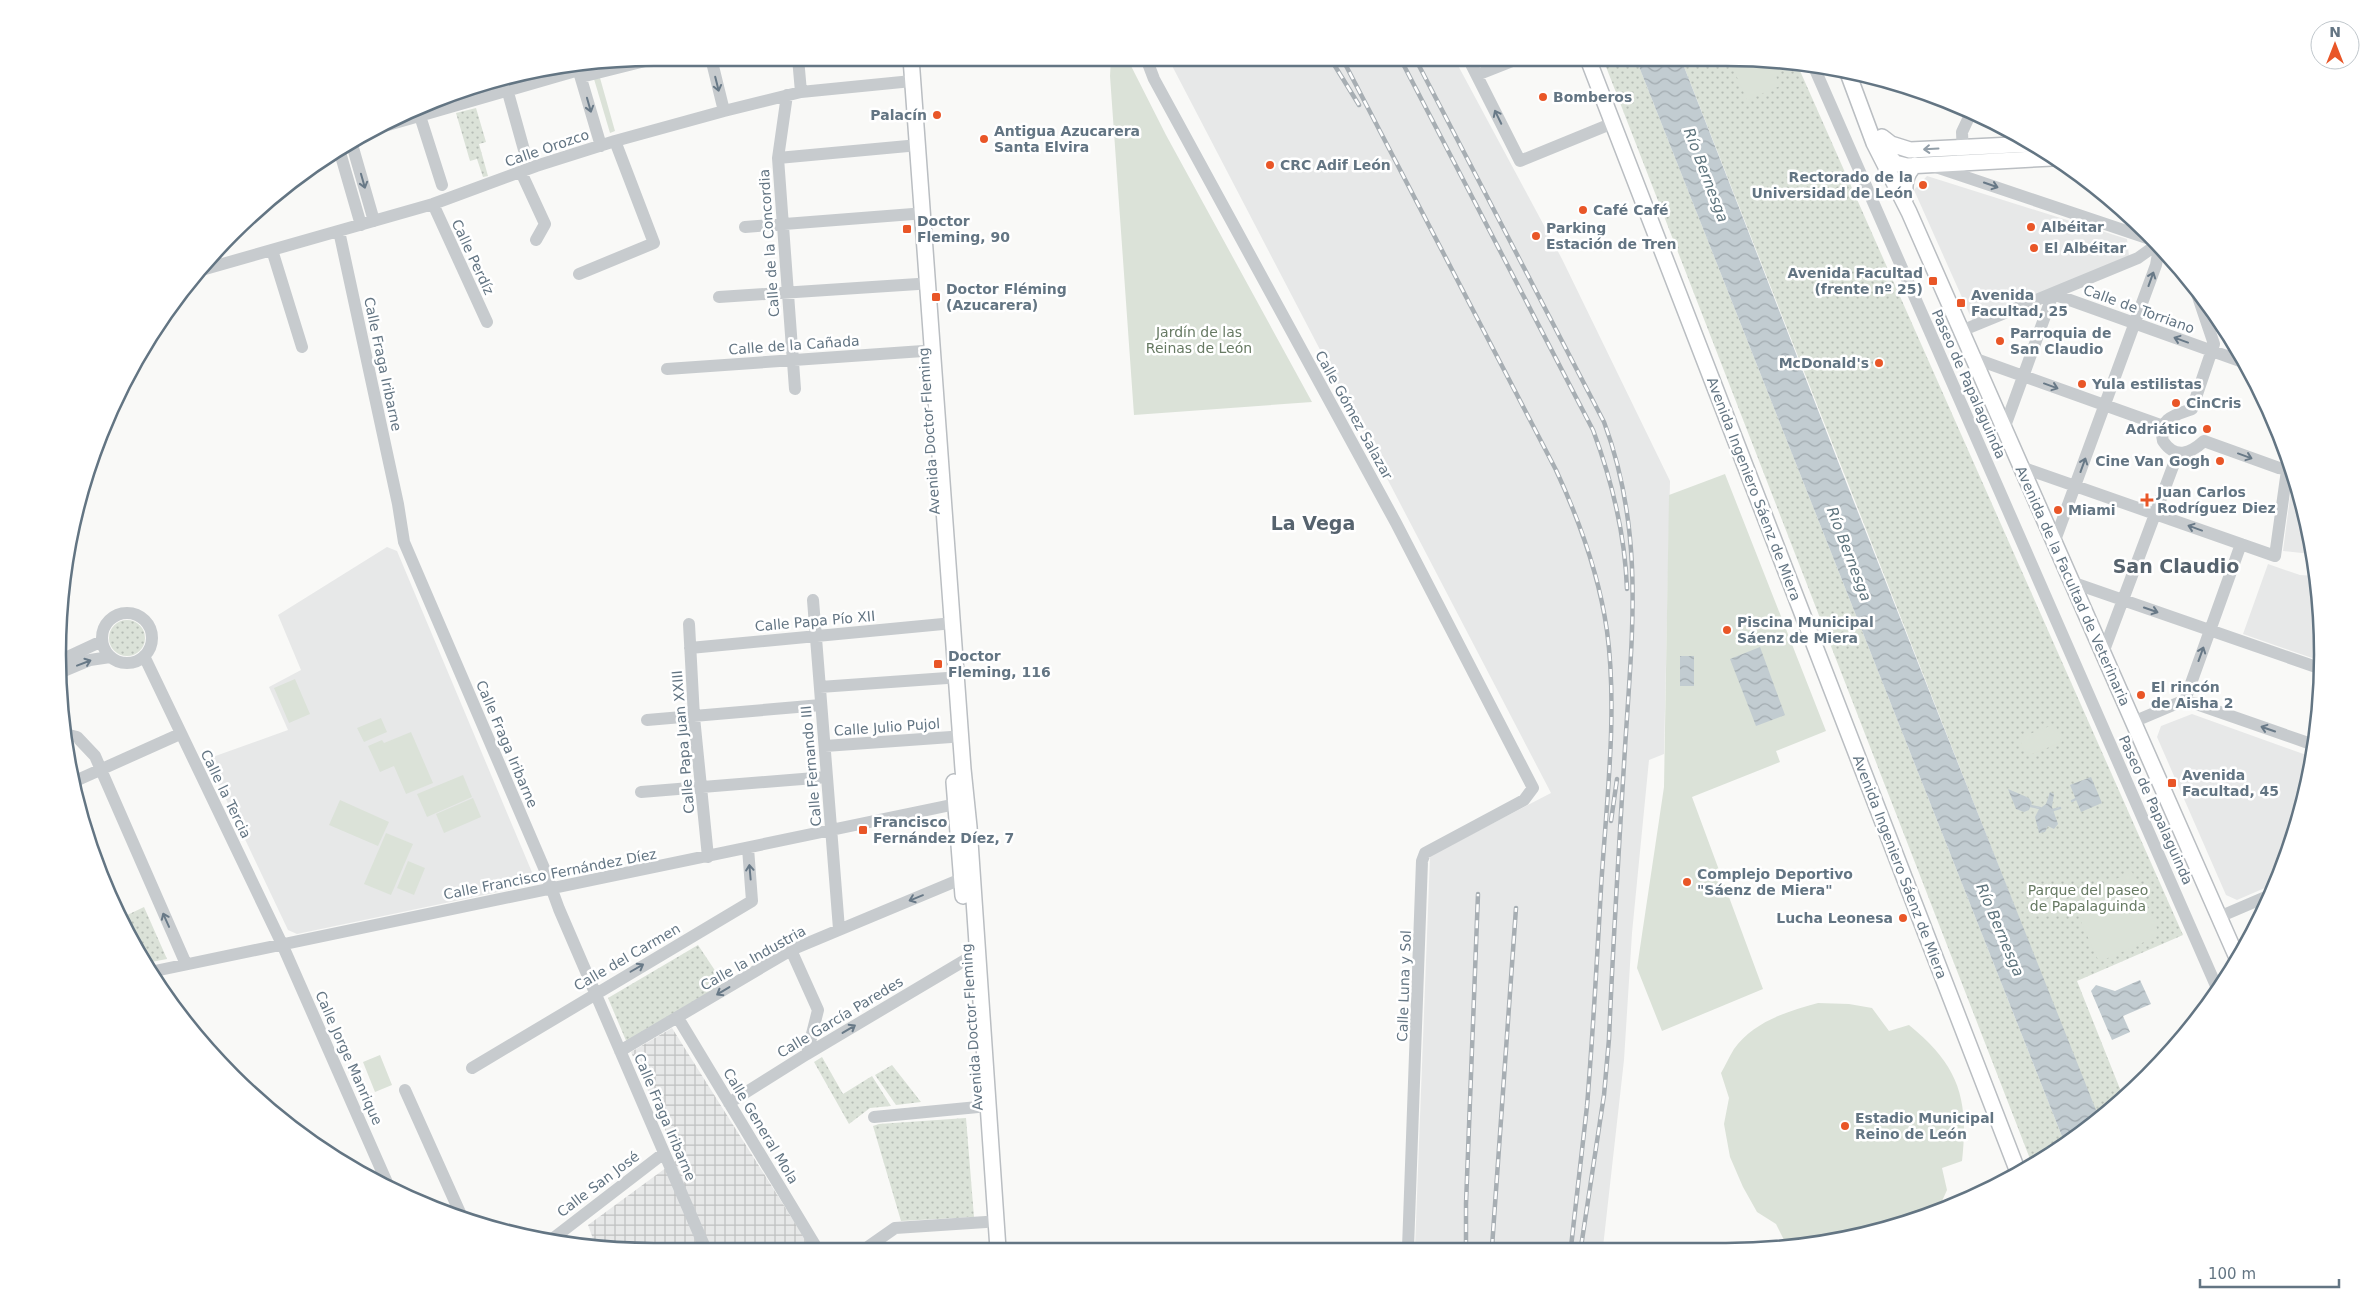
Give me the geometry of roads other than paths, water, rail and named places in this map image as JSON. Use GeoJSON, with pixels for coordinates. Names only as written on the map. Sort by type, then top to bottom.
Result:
{"type":"FeatureCollection","features":[{"type":"Feature","properties":{"kind":"main road","name":"Avenida Doctor Fleming"},"geometry":{"type":"LineString","coordinates":[[903,66],[908,82],[963,769],[967,881],[967,959],[988,1243]]}},
{"type":"Feature","properties":{"kind":"main road","name":"Avenida Doctor Fleming"},"geometry":{"type":"LineString","coordinates":[[910,66],[908,82],[908,146],[951,737],[956,804],[967,881],[997,1243]]}},
{"type":"Feature","properties":{"kind":"main road","name":"Avenida Ingeniero Sáenz de Miera"},"geometry":{"type":"LineString","coordinates":[[1591,66],[2015,1167]]}},
{"type":"Feature","properties":{"kind":"main road","name":"Avenida de la Facultad de Veterinaria"},"geometry":{"type":"LineString","coordinates":[[1852,80],[1892,180],[1907,205]]}},
{"type":"Feature","properties":{"kind":"main road","name":"Avenida de la Facultad de Veterinaria"},"geometry":{"type":"LineString","coordinates":[[1858,95],[1882,137],[1894,163],[1907,205],[1961,332],[2234,951]]}},
{"type":"Feature","properties":{"kind":"main road"},"geometry":{"type":"LineString","coordinates":[[1868,124],[1876,132],[1886,154],[1894,163],[1922,165]]}},
{"type":"Feature","properties":{"kind":"main road"},"geometry":{"type":"LineString","coordinates":[[1882,137],[1891,144],[1910,150],[1963,155],[2040,158]]}},
{"type":"Feature","properties":{"kind":"main road"},"geometry":{"type":"LineString","coordinates":[[1907,205],[1905,180],[1907,173],[1922,165],[1963,155],[2021,146]]}},
{"type":"Feature","properties":{"kind":"main road"},"geometry":{"type":"LineString","coordinates":[[1892,180],[1894,163],[1910,150]]}},
{"type":"Feature","properties":{"kind":"street"},"geometry":{"type":"LineString","coordinates":[[713,66],[724,111]]}},
{"type":"Feature","properties":{"kind":"street"},"geometry":{"type":"LineString","coordinates":[[799,66],[801,92]]}},
{"type":"Feature","properties":{"kind":"street","name":"Calle Gómez Salazar"},"geometry":{"type":"LineString","coordinates":[[1149,66],[1154,79],[1396,524],[1533,788]]}},
{"type":"Feature","properties":{"kind":"street"},"geometry":{"type":"LineString","coordinates":[[1473,66],[1520,161],[1613,123]]}},
{"type":"Feature","properties":{"kind":"street"},"geometry":{"type":"LineString","coordinates":[[1478,75],[1500,66]]}},
{"type":"Feature","properties":{"kind":"street"},"geometry":{"type":"LineString","coordinates":[[416,117],[579,71],[601,146]]}},
{"type":"Feature","properties":{"kind":"street","name":"Paseo de Papalaguinda"},"geometry":{"type":"LineString","coordinates":[[1817,74],[2214,982]]}},
{"type":"Feature","properties":{"kind":"street","name":"Calle Orozco"},"geometry":{"type":"LineString","coordinates":[[212,267],[432,204],[615,141],[724,111],[801,92],[908,82]]}},
{"type":"Feature","properties":{"kind":"street"},"geometry":{"type":"LineString","coordinates":[[506,85],[524,150]]}},
{"type":"Feature","properties":{"kind":"street","name":"Calle de la Concordia"},"geometry":{"type":"LineString","coordinates":[[787,95],[778,158],[795,389]]}},
{"type":"Feature","properties":{"kind":"street"},"geometry":{"type":"LineString","coordinates":[[420,116],[442,185]]}},
{"type":"Feature","properties":{"kind":"street"},"geometry":{"type":"LineString","coordinates":[[1968,119],[1962,132],[1963,155],[1970,178]]}},
{"type":"Feature","properties":{"kind":"street"},"geometry":{"type":"LineString","coordinates":[[579,274],[654,243],[615,141]]}},
{"type":"Feature","properties":{"kind":"street"},"geometry":{"type":"LineString","coordinates":[[778,158],[908,146]]}},
{"type":"Feature","properties":{"kind":"street"},"geometry":{"type":"LineString","coordinates":[[354,149],[374,221]]}},
{"type":"Feature","properties":{"kind":"street"},"geometry":{"type":"LineString","coordinates":[[342,156],[361,225]]}},
{"type":"Feature","properties":{"kind":"street"},"geometry":{"type":"LineString","coordinates":[[1922,165],[1970,178],[2136,234]]}},
{"type":"Feature","properties":{"kind":"street"},"geometry":{"type":"LineString","coordinates":[[521,172],[545,224],[536,240]]}},
{"type":"Feature","properties":{"kind":"street","name":"Calle Perdíz"},"geometry":{"type":"LineString","coordinates":[[432,204],[487,322]]}},
{"type":"Feature","properties":{"kind":"street"},"geometry":{"type":"LineString","coordinates":[[745,227],[913,214]]}},
{"type":"Feature","properties":{"kind":"street","name":"Calle Fraga Iribarne"},"geometry":{"type":"LineString","coordinates":[[338,232],[398,504],[404,542],[703,1243]]}},
{"type":"Feature","properties":{"kind":"street"},"geometry":{"type":"LineString","coordinates":[[1961,332],[2138,258],[2151,249]]}},
{"type":"Feature","properties":{"kind":"street"},"geometry":{"type":"LineString","coordinates":[[272,250],[302,347]]}},
{"type":"Feature","properties":{"kind":"street"},"geometry":{"type":"LineString","coordinates":[[2054,543],[2156,266],[2158,256]]}},
{"type":"Feature","properties":{"kind":"street"},"geometry":{"type":"LineString","coordinates":[[719,298],[918,284]]}},
{"type":"Feature","properties":{"kind":"street"},"geometry":{"type":"LineString","coordinates":[[2004,429],[2025,376],[2053,294]]}},
{"type":"Feature","properties":{"kind":"street","name":"Calle de Torriano"},"geometry":{"type":"LineString","coordinates":[[2053,294],[2234,359]]}},
{"type":"Feature","properties":{"kind":"street"},"geometry":{"type":"LineString","coordinates":[[2203,311],[2214,344],[2213,351],[2192,409],[2174,414],[2167,419],[2163,426],[2163,441],[2167,447],[2178,453],[2192,451],[2204,441],[2283,465]]}},
{"type":"Feature","properties":{"kind":"street","name":"Calle de la Cañada"},"geometry":{"type":"LineString","coordinates":[[667,369],[923,351]]}},
{"type":"Feature","properties":{"kind":"street"},"geometry":{"type":"LineString","coordinates":[[1973,358],[2163,426]]}},
{"type":"Feature","properties":{"kind":"street"},"geometry":{"type":"LineString","coordinates":[[2103,653],[2178,453]]}},
{"type":"Feature","properties":{"kind":"street"},"geometry":{"type":"LineString","coordinates":[[2021,467],[2276,556],[2287,479]]}},
{"type":"Feature","properties":{"kind":"street"},"geometry":{"type":"LineString","coordinates":[[2185,700],[2241,544]]}},
{"type":"Feature","properties":{"kind":"street"},"geometry":{"type":"LineString","coordinates":[[2072,582],[2313,666]]}},
{"type":"Feature","properties":{"kind":"street","name":"Calle Fernando III"},"geometry":{"type":"LineString","coordinates":[[813,600],[838,929]]}},
{"type":"Feature","properties":{"kind":"street"},"geometry":{"type":"LineString","coordinates":[[67,670],[90,660],[110,657],[127,663],[144,656],[151,644],[150,630],[142,618],[128,613],[114,616],[104,627],[102,642],[110,657]]}},
{"type":"Feature","properties":{"kind":"street","name":"Calle Papa Juan XXIII"},"geometry":{"type":"LineString","coordinates":[[689,624],[694,717],[708,857]]}},
{"type":"Feature","properties":{"kind":"street","name":"Calle Papa Pío XII"},"geometry":{"type":"LineString","coordinates":[[690,648],[943,624]]}},
{"type":"Feature","properties":{"kind":"street"},"geometry":{"type":"LineString","coordinates":[[66,658],[102,642]]}},
{"type":"Feature","properties":{"kind":"street","name":"Calle la Tercia"},"geometry":{"type":"LineString","coordinates":[[144,656],[282,944]]}},
{"type":"Feature","properties":{"kind":"street"},"geometry":{"type":"LineString","coordinates":[[820,687],[947,678]]}},
{"type":"Feature","properties":{"kind":"street"},"geometry":{"type":"LineString","coordinates":[[2133,722],[2185,700],[2307,743]]}},
{"type":"Feature","properties":{"kind":"street"},"geometry":{"type":"LineString","coordinates":[[647,720],[821,706]]}},
{"type":"Feature","properties":{"kind":"street"},"geometry":{"type":"LineString","coordinates":[[80,779],[180,734]]}},
{"type":"Feature","properties":{"kind":"street"},"geometry":{"type":"LineString","coordinates":[[72,736],[77,737],[95,756],[186,964]]}},
{"type":"Feature","properties":{"kind":"street","name":"Calle Julio Pujol"},"geometry":{"type":"LineString","coordinates":[[825,746],[951,737]]}},
{"type":"Feature","properties":{"kind":"street","name":"Avenida Doctor Fleming"},"geometry":{"type":"LineString","coordinates":[[956,804],[962,795],[963,769]]}},
{"type":"Feature","properties":{"kind":"street"},"geometry":{"type":"LineString","coordinates":[[641,792],[827,777]]}},
{"type":"Feature","properties":{"kind":"street","name":"Calle Luna y Sol"},"geometry":{"type":"LineString","coordinates":[[1408,1243],[1422,861],[1425,853],[1524,800],[1533,788]]}},
{"type":"Feature","properties":{"kind":"street","name":"Calle Francisco Fernández Díez"},"geometry":{"type":"LineString","coordinates":[[158,970],[956,804]]}},
{"type":"Feature","properties":{"kind":"street","name":"Calle del Carmen"},"geometry":{"type":"LineString","coordinates":[[472,1068],[752,901],[748,848]]}},
{"type":"Feature","properties":{"kind":"street","name":"Calle la Industria"},"geometry":{"type":"LineString","coordinates":[[620,1051],[792,950],[838,929],[967,881]]}},
{"type":"Feature","properties":{"kind":"street"},"geometry":{"type":"LineString","coordinates":[[2219,917],[2260,899]]}},
{"type":"Feature","properties":{"kind":"street","name":"Calle Jorge Manrique"},"geometry":{"type":"LineString","coordinates":[[282,944],[384,1177]]}},
{"type":"Feature","properties":{"kind":"street"},"geometry":{"type":"LineString","coordinates":[[792,950],[818,1010],[807,1054]]}},
{"type":"Feature","properties":{"kind":"street","name":"Calle García Paredes"},"geometry":{"type":"LineString","coordinates":[[729,1103],[807,1054],[967,959]]}},
{"type":"Feature","properties":{"kind":"street","name":"Calle General Mola"},"geometry":{"type":"LineString","coordinates":[[678,1018],[814,1243]]}},
{"type":"Feature","properties":{"kind":"street"},"geometry":{"type":"LineString","coordinates":[[405,1090],[459,1209]]}},
{"type":"Feature","properties":{"kind":"street"},"geometry":{"type":"LineString","coordinates":[[874,1117],[978,1107]]}},
{"type":"Feature","properties":{"kind":"street","name":"Calle San José"},"geometry":{"type":"LineString","coordinates":[[558,1234],[664,1153]]}},
{"type":"Feature","properties":{"kind":"street"},"geometry":{"type":"LineString","coordinates":[[874,1243],[895,1228],[986,1222]]}},
{"type":"Feature","properties":{"kind":"water","name":"Río Bernesga"},"geometry":{"type":"Polygon","coordinates":[[[1639,66],[1684,66],[1848,487],[2096,1111],[2062,1137],[1639,66]]]}},
{"type":"Feature","properties":{"kind":"water"},"geometry":{"type":"Polygon","coordinates":[[[1760,647],[1785,715],[1756,726],[1730,659],[1760,647]]]}},
{"type":"Feature","properties":{"kind":"water"},"geometry":{"type":"Polygon","coordinates":[[[1680,656],[1694,656],[1694,686],[1680,686],[1680,656]]]}},
{"type":"Feature","properties":{"kind":"water"},"geometry":{"type":"Polygon","coordinates":[[[2091,777],[2102,803],[2081,812],[2070,785],[2091,777]]]}},
{"type":"Feature","properties":{"kind":"water"},"geometry":{"type":"Polygon","coordinates":[[[2008,789],[2029,798],[2032,803],[2029,810],[2024,812],[2016,809],[2008,789]]]}},
{"type":"Feature","properties":{"kind":"water"},"geometry":{"type":"Polygon","coordinates":[[[2050,792],[2054,794],[2052,807],[2058,824],[2054,829],[2048,826],[2045,832],[2039,833],[2035,817],[2039,809],[2046,804],[2050,792]]]}},
{"type":"Feature","properties":{"kind":"water"},"geometry":{"type":"Polygon","coordinates":[[[2140,980],[2151,1004],[2123,1016],[2130,1032],[2112,1040],[2091,991],[2096,985],[2115,991],[2140,980]]]}},
{"type":"Feature","properties":{"kind":"waterway"},"geometry":{"type":"LineString","coordinates":[[2072,801],[2076,799]]}},
{"type":"Feature","properties":{"kind":"waterway"},"geometry":{"type":"LineString","coordinates":[[2031,806],[2040,808]]}},
{"type":"Feature","properties":{"kind":"waterway"},"geometry":{"type":"LineString","coordinates":[[2053,810],[2060,808]]}},
{"type":"Feature","properties":{"kind":"railway"},"geometry":{"type":"LineString","coordinates":[[1335,66],[1359,105]]}},
{"type":"Feature","properties":{"kind":"railway"},"geometry":{"type":"LineString","coordinates":[[1346,66],[1556,470],[1588,549],[1599,589],[1607,631],[1610,662],[1610,759],[1587,1106],[1571,1243]]}},
{"type":"Feature","properties":{"kind":"railway"},"geometry":{"type":"LineString","coordinates":[[1404,66],[1593,430],[1612,488],[1624,548],[1627,589]]}},
{"type":"Feature","properties":{"kind":"railway"},"geometry":{"type":"LineString","coordinates":[[1419,66],[1604,422],[1617,463],[1626,503],[1631,543],[1632,624],[1609,1039],[1604,1095],[1582,1243]]}},
{"type":"Feature","properties":{"kind":"railway"},"geometry":{"type":"LineString","coordinates":[[1611,821],[1617,779]]}},
{"type":"Feature","properties":{"kind":"railway"},"geometry":{"type":"LineString","coordinates":[[1466,1243],[1478,894]]}},
{"type":"Feature","properties":{"kind":"railway"},"geometry":{"type":"LineString","coordinates":[[1492,1243],[1516,908]]}},
{"type":"Feature","properties":{"kind":"place","name":"Bomberos"},"geometry":{"type":"Point","coordinates":[1543,97]}},
{"type":"Feature","properties":{"kind":"place","name":"Palacín"},"geometry":{"type":"Point","coordinates":[937,115]}},
{"type":"Feature","properties":{"kind":"place","name":"Antigua Azucarera Santa Elvira"},"geometry":{"type":"Point","coordinates":[984,139]}},
{"type":"Feature","properties":{"kind":"place","name":"CRC Adif León"},"geometry":{"type":"Point","coordinates":[1270,165]}},
{"type":"Feature","properties":{"kind":"place","name":"Rectorado de la Universidad de León"},"geometry":{"type":"Point","coordinates":[1923,185]}},
{"type":"Feature","properties":{"kind":"place","name":"Café Café"},"geometry":{"type":"Point","coordinates":[1583,210]}},
{"type":"Feature","properties":{"kind":"place","name":"Albéitar"},"geometry":{"type":"Point","coordinates":[2031,227]}},
{"type":"Feature","properties":{"kind":"place","name":"Doctor Fleming, 90"},"geometry":{"type":"Point","coordinates":[907,229]}},
{"type":"Feature","properties":{"kind":"place","name":"Parking Estación de Tren"},"geometry":{"type":"Point","coordinates":[1536,236]}},
{"type":"Feature","properties":{"kind":"place","name":"El Albéitar"},"geometry":{"type":"Point","coordinates":[2034,248]}},
{"type":"Feature","properties":{"kind":"place","name":"Avenida Facultad (frente nº 25)"},"geometry":{"type":"Point","coordinates":[1933,281]}},
{"type":"Feature","properties":{"kind":"place","name":"Doctor Fléming (Azucarera)"},"geometry":{"type":"Point","coordinates":[936,297]}},
{"type":"Feature","properties":{"kind":"place","name":"Avenida Facultad, 25"},"geometry":{"type":"Point","coordinates":[1961,303]}},
{"type":"Feature","properties":{"kind":"place","name":"Parroquia de San Claudio"},"geometry":{"type":"Point","coordinates":[2000,341]}},
{"type":"Feature","properties":{"kind":"place","name":"McDonald's"},"geometry":{"type":"Point","coordinates":[1879,363]}},
{"type":"Feature","properties":{"kind":"place","name":"Yula estilistas"},"geometry":{"type":"Point","coordinates":[2082,384]}},
{"type":"Feature","properties":{"kind":"place","name":"CinCris"},"geometry":{"type":"Point","coordinates":[2176,403]}},
{"type":"Feature","properties":{"kind":"place","name":"Adriático"},"geometry":{"type":"Point","coordinates":[2207,429]}},
{"type":"Feature","properties":{"kind":"place","name":"Cine Van Gogh"},"geometry":{"type":"Point","coordinates":[2220,461]}},
{"type":"Feature","properties":{"kind":"place","name":"Juan Carlos Rodríguez Diez"},"geometry":{"type":"Point","coordinates":[2147,500]}},
{"type":"Feature","properties":{"kind":"place","name":"Miami"},"geometry":{"type":"Point","coordinates":[2058,510]}},
{"type":"Feature","properties":{"kind":"place","name":"Piscina Municipal Sáenz de Miera"},"geometry":{"type":"Point","coordinates":[1727,630]}},
{"type":"Feature","properties":{"kind":"place","name":"Doctor Fleming, 116"},"geometry":{"type":"Point","coordinates":[938,664]}},
{"type":"Feature","properties":{"kind":"place","name":"El rincón de Aisha 2"},"geometry":{"type":"Point","coordinates":[2141,695]}},
{"type":"Feature","properties":{"kind":"place","name":"Avenida Facultad, 45"},"geometry":{"type":"Point","coordinates":[2172,783]}},
{"type":"Feature","properties":{"kind":"place","name":"Francisco Fernández Díez, 7"},"geometry":{"type":"Point","coordinates":[863,830]}},
{"type":"Feature","properties":{"kind":"place","name":"Complejo Deportivo \"Sáenz de Miera\""},"geometry":{"type":"Point","coordinates":[1687,882]}},
{"type":"Feature","properties":{"kind":"place","name":"Lucha Leonesa"},"geometry":{"type":"Point","coordinates":[1903,918]}},
{"type":"Feature","properties":{"kind":"place","name":"Estadio Municipal Reino de León"},"geometry":{"type":"Point","coordinates":[1845,1126]}},
{"type":"Feature","properties":{"kind":"district","name":"La Vega"},"geometry":{"type":"Point","coordinates":[1313,523]}},
{"type":"Feature","properties":{"kind":"district","name":"San Claudio"},"geometry":{"type":"Point","coordinates":[2176,566]}},
{"type":"Feature","properties":{"kind":"park label","name":"Jardín de las Reinas de León"},"geometry":{"type":"Point","coordinates":[1199,340]}},
{"type":"Feature","properties":{"kind":"park label","name":"Parque del paseo de Papalaguinda"},"geometry":{"type":"Point","coordinates":[2088,898]}}]}
